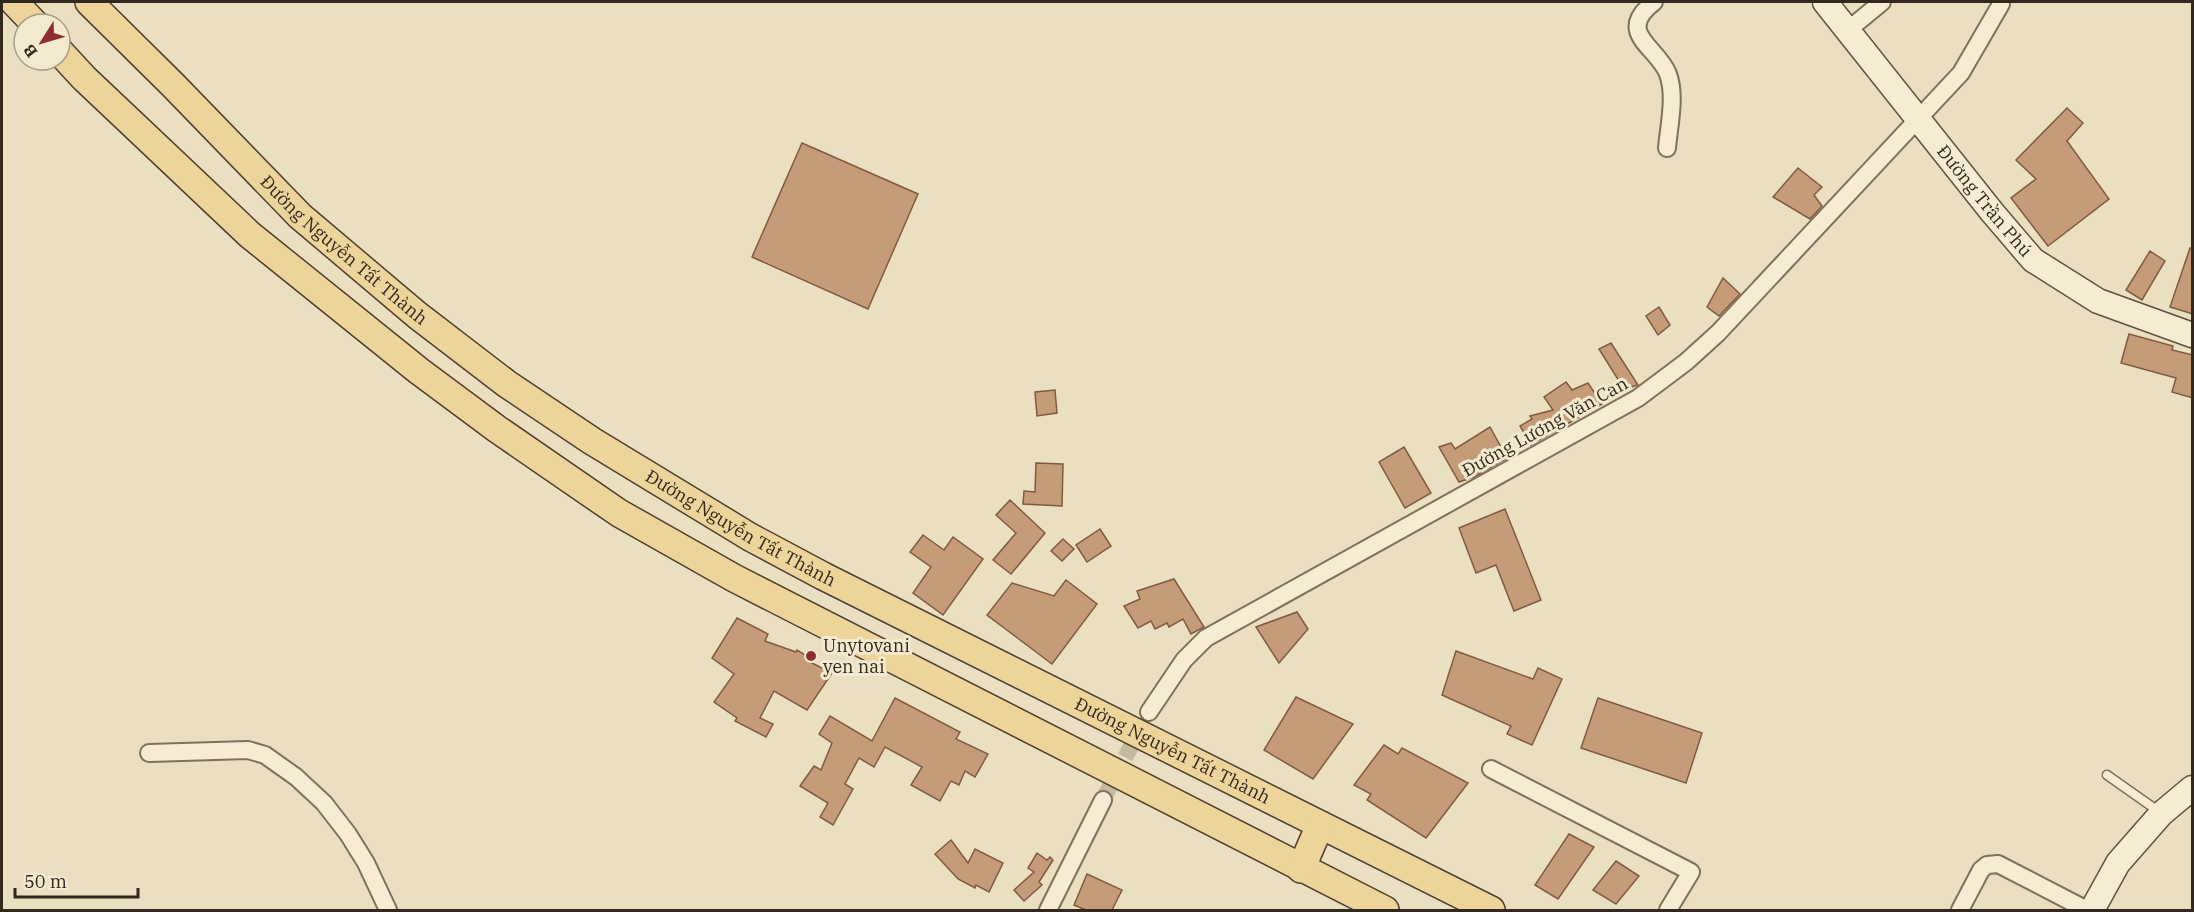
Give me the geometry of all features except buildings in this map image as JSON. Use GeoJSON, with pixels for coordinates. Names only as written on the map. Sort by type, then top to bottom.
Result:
{"type":"FeatureCollection","features":[{"type":"Feature","properties":{"kind":"main road","name":"Đường Nguyễn Tất Thành"},"geometry":{"type":"LineString","coordinates":[[89,2],[300,216],[417,315],[507,384],[592,441],[741,532],[823,576],[1491,910]]}},
{"type":"Feature","properties":{"kind":"main road"},"geometry":{"type":"LineString","coordinates":[[72,65],[250,235],[418,371],[517,443],[620,513],[734,578],[1385,910]]}},
{"type":"Feature","properties":{"kind":"main road"},"geometry":{"type":"LineString","coordinates":[[802,612],[823,576]]}},
{"type":"Feature","properties":{"kind":"main road"},"geometry":{"type":"LineString","coordinates":[[1301,869],[1320,825]]}},
{"type":"Feature","properties":{"kind":"street"},"geometry":{"type":"LineString","coordinates":[[1654,2],[1639,16],[1638,24],[1645,44],[1667,72],[1671,91],[1667,148]]}},
{"type":"Feature","properties":{"kind":"street","name":"Đường Trần Phú"},"geometry":{"type":"LineString","coordinates":[[1825,2],[2032,260],[2098,301],[2193,335]]}},
{"type":"Feature","properties":{"kind":"street"},"geometry":{"type":"LineString","coordinates":[[1848,30],[1882,2]]}},
{"type":"Feature","properties":{"kind":"street","name":"Đường Lương Văn Can"},"geometry":{"type":"LineString","coordinates":[[1149,712],[1184,660],[1206,638],[1638,398],[1686,362],[1739,312],[1961,73],[2001,4]]}},
{"type":"Feature","properties":{"kind":"street"},"geometry":{"type":"LineString","coordinates":[[149,753],[248,750],[265,755],[296,777],[324,803],[348,834],[366,863],[388,910]]}},
{"type":"Feature","properties":{"kind":"street"},"geometry":{"type":"LineString","coordinates":[[1491,769],[1691,872],[1668,910]]}},
{"type":"Feature","properties":{"kind":"street"},"geometry":{"type":"LineString","coordinates":[[1960,910],[1981,870],[1987,865],[1998,864],[2090,910],[2118,863],[2161,814],[2193,788]]}},
{"type":"Feature","properties":{"kind":"street"},"geometry":{"type":"LineString","coordinates":[[1048,910],[1102,800]]}},
{"type":"Feature","properties":{"kind":"lane"},"geometry":{"type":"LineString","coordinates":[[2107,775],[2161,814]]}},
{"type":"Feature","properties":{"kind":"tunnel"},"geometry":{"type":"LineString","coordinates":[[1103,800],[1149,712]]}},
{"type":"Feature","properties":{"kind":"place","name":"Unytovani yen nai"},"geometry":{"type":"Point","coordinates":[811,656]}}]}
